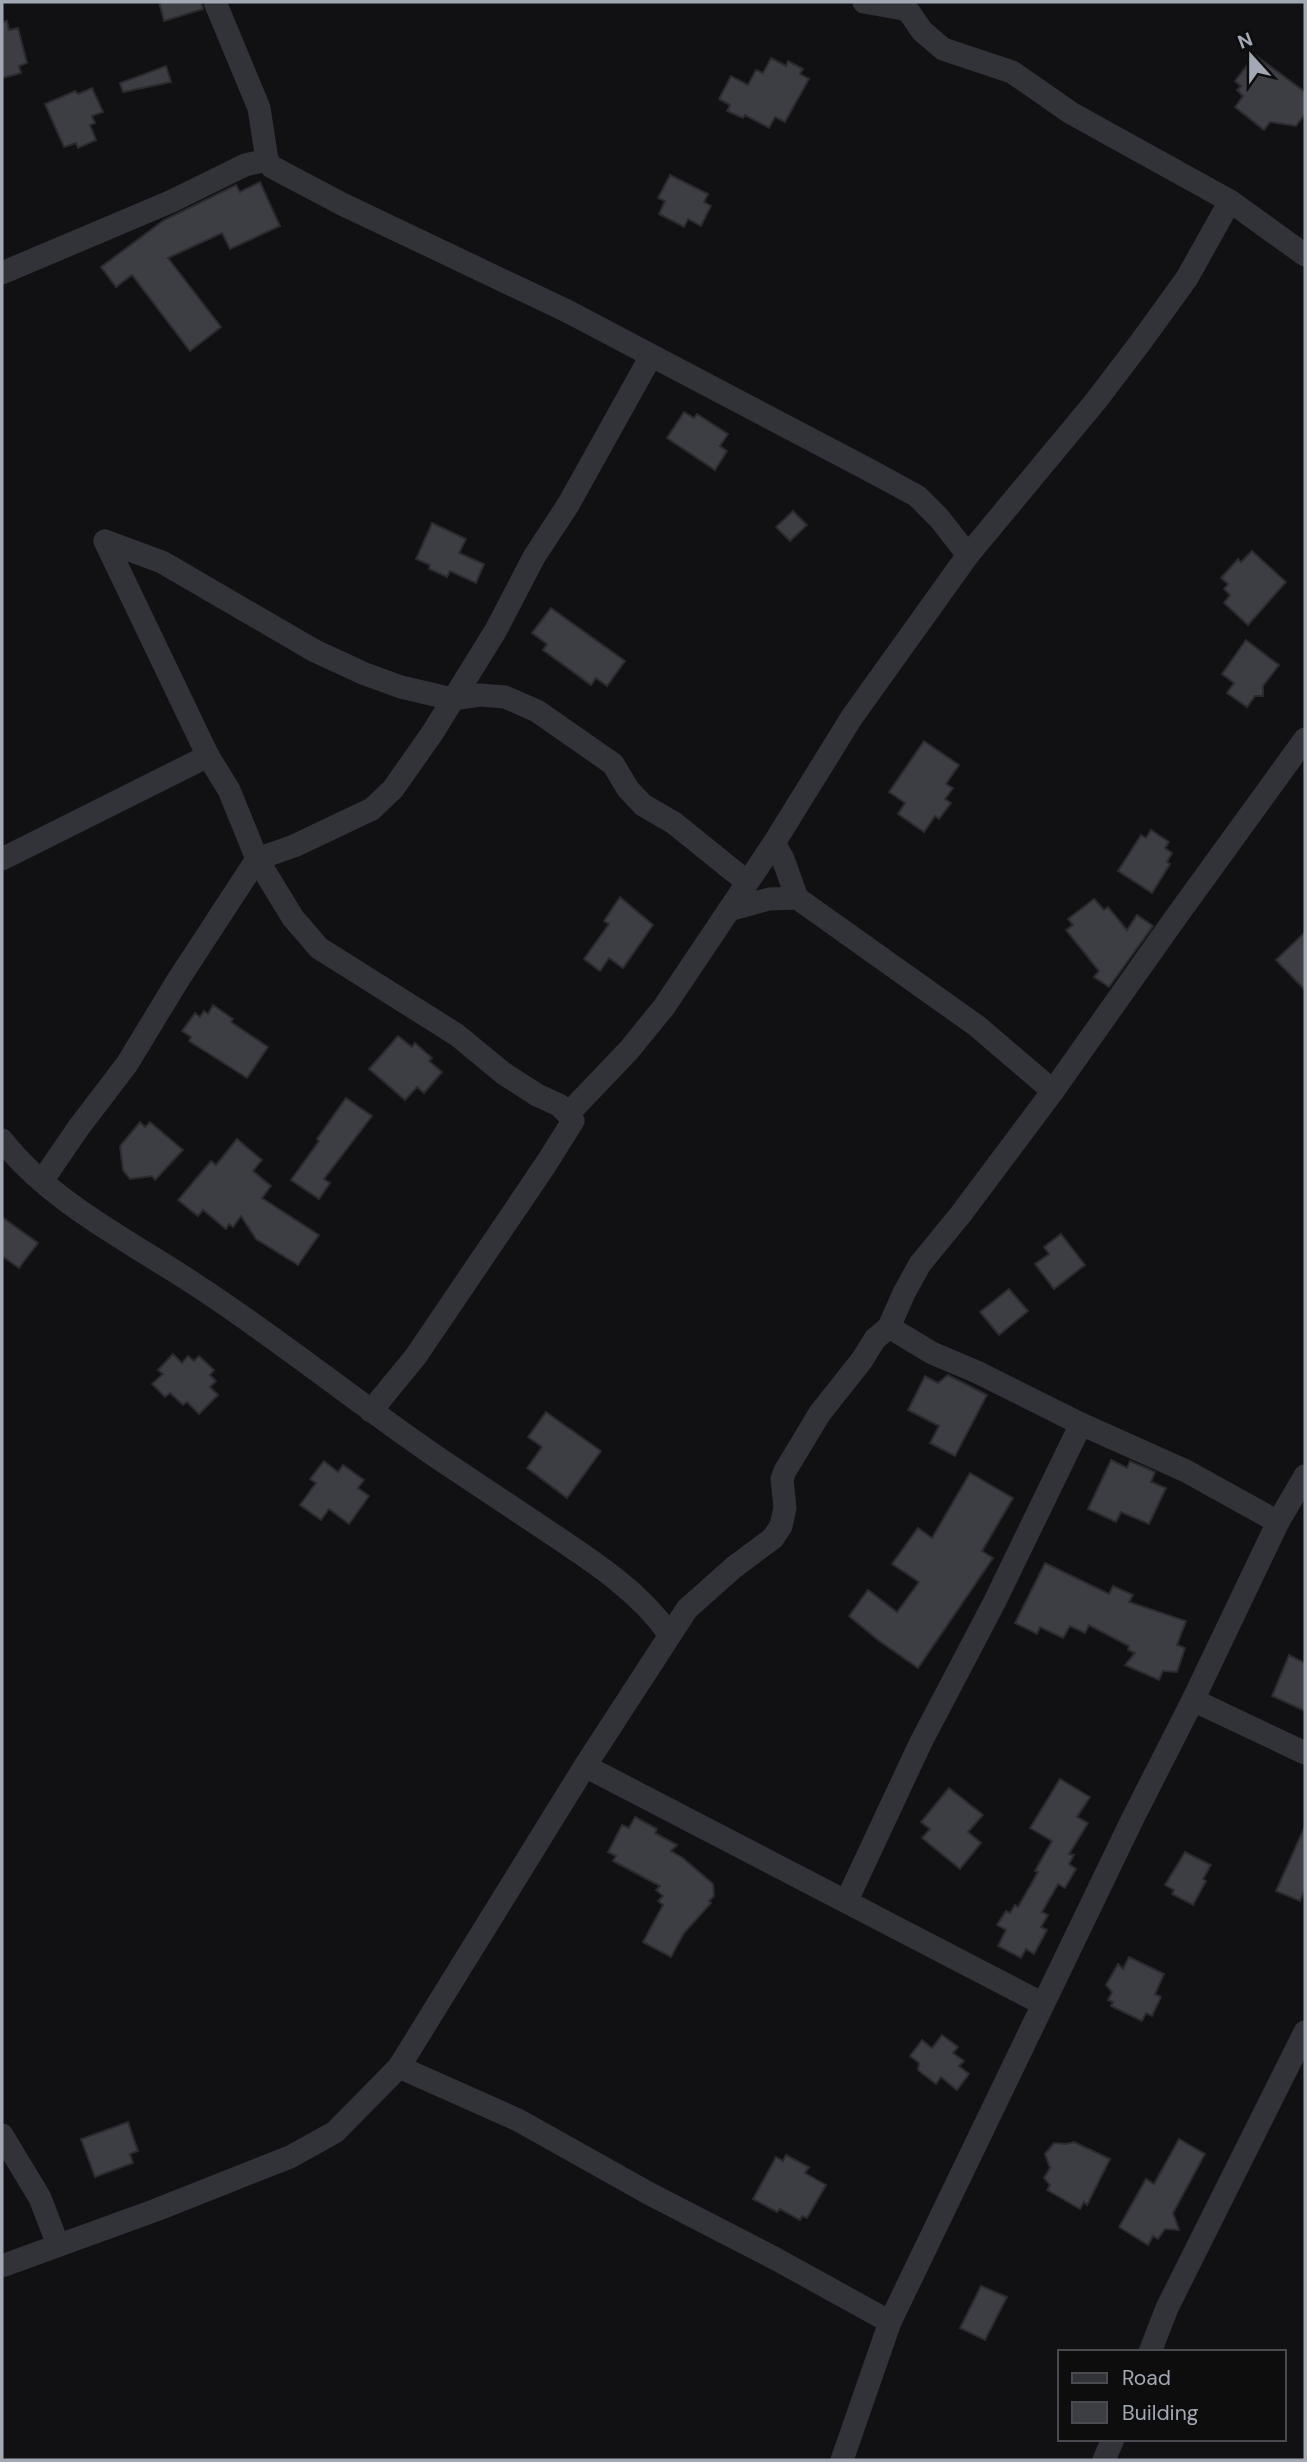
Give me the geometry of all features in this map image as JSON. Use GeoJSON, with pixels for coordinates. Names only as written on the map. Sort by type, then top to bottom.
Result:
{"type":"FeatureCollection","features":[{"type":"Feature","properties":{"kind":"street"},"geometry":{"type":"LineString","coordinates":[[215,2],[259,108],[267,160],[283,174],[567,311],[916,496],[939,518],[968,555]]}},
{"type":"Feature","properties":{"kind":"street"},"geometry":{"type":"LineString","coordinates":[[863,2],[904,9],[931,41],[943,49],[1012,72],[1071,113],[1230,201],[1305,255]]}},
{"type":"Feature","properties":{"kind":"street"},"geometry":{"type":"LineString","coordinates":[[2,273],[172,201],[245,165],[267,160]]}},
{"type":"Feature","properties":{"kind":"street"},"geometry":{"type":"LineString","coordinates":[[568,1114],[629,1050],[664,1007],[774,843],[852,717],[968,555],[1095,402],[1140,343],[1186,278],[1230,201]]}},
{"type":"Feature","properties":{"kind":"street"},"geometry":{"type":"LineString","coordinates":[[42,1181],[127,1065],[185,969],[257,859],[294,846],[372,810],[393,789],[433,732],[496,630],[534,557],[568,505],[651,356]]}},
{"type":"Feature","properties":{"kind":"street"},"geometry":{"type":"LineString","coordinates":[[371,1411],[416,1356],[573,1121],[559,1105],[537,1095],[503,1073],[457,1035],[319,948],[299,926],[257,859],[229,790],[208,757],[105,541],[162,562],[315,650],[365,674],[401,687],[453,699],[480,695],[505,697],[537,711],[613,764],[628,789],[643,805],[674,823],[747,882]]}},
{"type":"Feature","properties":{"kind":"street"},"geometry":{"type":"LineString","coordinates":[[2,2266],[156,2210],[290,2157],[335,2132],[399,2067],[669,1634],[687,1609],[733,1568],[773,1538],[784,1518],[782,1479],[785,1471],[820,1413],[875,1339],[888,1327],[920,1265],[1053,1091],[1305,739]]}},
{"type":"Feature","properties":{"kind":"street"},"geometry":{"type":"LineString","coordinates":[[2,859],[208,757]]}},
{"type":"Feature","properties":{"kind":"street"},"geometry":{"type":"LineString","coordinates":[[774,843],[783,859],[797,898],[977,1026],[1053,1091]]}},
{"type":"Feature","properties":{"kind":"street"},"geometry":{"type":"LineString","coordinates":[[729,910],[769,899],[797,898]]}},
{"type":"Feature","properties":{"kind":"street"},"geometry":{"type":"LineString","coordinates":[[2,1140],[32,1174],[85,1213],[198,1286],[371,1411],[577,1550],[635,1596],[669,1634]]}},
{"type":"Feature","properties":{"kind":"street"},"geometry":{"type":"LineString","coordinates":[[888,1327],[932,1353],[1186,1472],[1278,1522]]}},
{"type":"Feature","properties":{"kind":"street"},"geometry":{"type":"LineString","coordinates":[[847,1900],[921,1742],[994,1603],[1081,1424]]}},
{"type":"Feature","properties":{"kind":"street"},"geometry":{"type":"LineString","coordinates":[[842,2460],[890,2322],[1278,1522],[1305,1476]]}},
{"type":"Feature","properties":{"kind":"street"},"geometry":{"type":"LineString","coordinates":[[1193,1700],[1305,1753]]}},
{"type":"Feature","properties":{"kind":"street"},"geometry":{"type":"LineString","coordinates":[[585,1766],[1043,2004]]}},
{"type":"Feature","properties":{"kind":"street"},"geometry":{"type":"LineString","coordinates":[[1151,2350],[1167,2308],[1305,2032]]}},
{"type":"Feature","properties":{"kind":"street"},"geometry":{"type":"LineString","coordinates":[[399,2067],[518,2120],[890,2322]]}},
{"type":"Feature","properties":{"kind":"street"},"geometry":{"type":"LineString","coordinates":[[2,2135],[40,2198],[58,2245]]}},
{"type":"Feature","properties":{"kind":"street"},"geometry":{"type":"LineString","coordinates":[[1104,2460],[1112,2441]]}},
{"type":"Feature","properties":{"kind":"building"},"geometry":{"type":"Polygon","coordinates":[[[159,2],[201,2],[203,9],[164,21],[159,2]]]}},
{"type":"Feature","properties":{"kind":"building"},"geometry":{"type":"Polygon","coordinates":[[[7,21],[9,30],[18,28],[27,63],[19,66],[21,73],[2,78],[2,22],[7,21]]]}},
{"type":"Feature","properties":{"kind":"building"},"geometry":{"type":"Polygon","coordinates":[[[1255,55],[1305,92],[1305,114],[1296,126],[1270,122],[1264,130],[1235,107],[1243,96],[1237,90],[1241,86],[1235,81],[1255,55]]]}},
{"type":"Feature","properties":{"kind":"building"},"geometry":{"type":"Polygon","coordinates":[[[771,58],[786,66],[788,61],[803,69],[800,74],[809,79],[785,122],[775,117],[769,128],[745,115],[743,118],[727,111],[730,105],[719,99],[731,76],[748,85],[756,70],[763,73],[771,58]]]}},
{"type":"Feature","properties":{"kind":"building"},"geometry":{"type":"Polygon","coordinates":[[[166,66],[171,82],[123,92],[120,83],[166,66]]]}},
{"type":"Feature","properties":{"kind":"building"},"geometry":{"type":"Polygon","coordinates":[[[92,88],[103,112],[92,116],[95,123],[90,125],[96,140],[78,148],[76,143],[64,147],[45,104],[75,91],[78,94],[92,88]]]}},
{"type":"Feature","properties":{"kind":"building"},"geometry":{"type":"Polygon","coordinates":[[[670,175],[708,194],[704,202],[711,206],[701,226],[688,219],[684,227],[659,214],[665,201],[658,198],[670,175]]]}},
{"type":"Feature","properties":{"kind":"building"},"geometry":{"type":"Polygon","coordinates":[[[260,182],[280,226],[230,249],[222,233],[168,258],[221,327],[190,351],[132,275],[116,287],[101,267],[164,220],[236,185],[240,192],[260,182]]]}},
{"type":"Feature","properties":{"kind":"building"},"geometry":{"type":"Polygon","coordinates":[[[684,412],[694,418],[697,414],[728,434],[720,446],[727,451],[715,470],[667,438],[684,412]]]}},
{"type":"Feature","properties":{"kind":"building"},"geometry":{"type":"Polygon","coordinates":[[[793,511],[807,525],[790,541],[776,527],[793,511]]]}},
{"type":"Feature","properties":{"kind":"building"},"geometry":{"type":"Polygon","coordinates":[[[432,523],[466,539],[459,553],[484,564],[476,583],[450,571],[447,577],[429,569],[430,565],[416,559],[432,523]]]}},
{"type":"Feature","properties":{"kind":"building"},"geometry":{"type":"Polygon","coordinates":[[[1252,551],[1286,582],[1248,625],[1224,603],[1230,595],[1224,589],[1228,584],[1221,578],[1238,559],[1241,562],[1252,551]]]}},
{"type":"Feature","properties":{"kind":"building"},"geometry":{"type":"Polygon","coordinates":[[[551,608],[625,661],[607,686],[596,678],[591,685],[543,650],[547,644],[532,633],[551,608]]]}},
{"type":"Feature","properties":{"kind":"building"},"geometry":{"type":"Polygon","coordinates":[[[1246,640],[1279,665],[1263,686],[1263,696],[1255,696],[1247,707],[1227,693],[1234,683],[1222,674],[1246,640]]]}},
{"type":"Feature","properties":{"kind":"building"},"geometry":{"type":"Polygon","coordinates":[[[924,741],[959,765],[946,784],[953,788],[945,799],[951,803],[939,819],[935,816],[924,832],[898,814],[905,803],[889,792],[924,741]]]}},
{"type":"Feature","properties":{"kind":"building"},"geometry":{"type":"Polygon","coordinates":[[[1151,830],[1169,842],[1165,848],[1172,853],[1167,862],[1170,864],[1152,893],[1118,871],[1141,835],[1146,838],[1151,830]]]}},
{"type":"Feature","properties":{"kind":"building"},"geometry":{"type":"Polygon","coordinates":[[[620,897],[653,925],[623,968],[609,958],[600,971],[584,959],[609,924],[604,921],[620,897]]]}},
{"type":"Feature","properties":{"kind":"building"},"geometry":{"type":"Polygon","coordinates":[[[1094,899],[1104,910],[1108,907],[1127,930],[1137,915],[1153,926],[1109,987],[1094,977],[1099,971],[1066,930],[1073,925],[1068,919],[1094,899]]]}},
{"type":"Feature","properties":{"kind":"building"},"geometry":{"type":"Polygon","coordinates":[[[1305,932],[1305,990],[1276,960],[1305,932]]]}},
{"type":"Feature","properties":{"kind":"building"},"geometry":{"type":"Polygon","coordinates":[[[213,1005],[233,1019],[231,1022],[268,1047],[247,1078],[189,1041],[191,1037],[182,1031],[195,1013],[200,1017],[204,1011],[208,1014],[213,1005]]]}},
{"type":"Feature","properties":{"kind":"building"},"geometry":{"type":"Polygon","coordinates":[[[398,1036],[412,1047],[415,1043],[432,1058],[429,1061],[442,1072],[424,1093],[417,1087],[405,1100],[369,1069],[398,1036]]]}},
{"type":"Feature","properties":{"kind":"building"},"geometry":{"type":"Polygon","coordinates":[[[346,1098],[372,1116],[324,1179],[330,1183],[319,1199],[291,1180],[346,1098]]]}},
{"type":"Feature","properties":{"kind":"building"},"geometry":{"type":"Polygon","coordinates":[[[140,1122],[145,1127],[150,1122],[183,1150],[155,1180],[152,1176],[130,1179],[123,1170],[120,1146],[140,1122]]]}},
{"type":"Feature","properties":{"kind":"building"},"geometry":{"type":"Polygon","coordinates":[[[237,1139],[262,1160],[253,1171],[271,1186],[262,1198],[319,1235],[298,1265],[256,1239],[241,1216],[233,1227],[229,1224],[226,1229],[203,1210],[198,1216],[178,1200],[211,1161],[216,1165],[237,1139]]]}},
{"type":"Feature","properties":{"kind":"building"},"geometry":{"type":"Polygon","coordinates":[[[2,1217],[38,1243],[19,1268],[2,1256],[2,1217]]]}},
{"type":"Feature","properties":{"kind":"building"},"geometry":{"type":"Polygon","coordinates":[[[1061,1234],[1085,1265],[1054,1289],[1035,1264],[1049,1254],[1044,1247],[1061,1234]]]}},
{"type":"Feature","properties":{"kind":"building"},"geometry":{"type":"Polygon","coordinates":[[[1009,1289],[1028,1311],[999,1335],[980,1312],[1009,1289]]]}},
{"type":"Feature","properties":{"kind":"building"},"geometry":{"type":"Polygon","coordinates":[[[173,1354],[182,1363],[188,1356],[194,1361],[199,1356],[214,1370],[210,1375],[216,1381],[210,1387],[218,1395],[199,1414],[187,1402],[183,1405],[170,1393],[165,1397],[152,1384],[163,1374],[158,1370],[173,1354]]]}},
{"type":"Feature","properties":{"kind":"building"},"geometry":{"type":"Polygon","coordinates":[[[948,1375],[987,1395],[955,1456],[930,1443],[939,1426],[908,1410],[925,1376],[938,1383],[948,1375]]]}},
{"type":"Feature","properties":{"kind":"building"},"geometry":{"type":"Polygon","coordinates":[[[546,1412],[601,1451],[567,1498],[527,1468],[542,1447],[528,1437],[546,1412]]]}},
{"type":"Feature","properties":{"kind":"building"},"geometry":{"type":"Polygon","coordinates":[[[1111,1460],[1127,1468],[1130,1461],[1155,1472],[1151,1482],[1166,1488],[1149,1524],[1121,1512],[1116,1522],[1088,1509],[1111,1460]]]}},
{"type":"Feature","properties":{"kind":"building"},"geometry":{"type":"Polygon","coordinates":[[[324,1461],[338,1472],[343,1465],[364,1480],[358,1488],[369,1496],[349,1524],[329,1509],[321,1520],[300,1505],[316,1483],[310,1479],[324,1461]]]}},
{"type":"Feature","properties":{"kind":"building"},"geometry":{"type":"Polygon","coordinates":[[[970,1473],[1013,1498],[982,1551],[993,1558],[918,1668],[849,1616],[868,1590],[897,1612],[919,1582],[892,1564],[918,1528],[932,1538],[970,1473]]]}},
{"type":"Feature","properties":{"kind":"building"},"geometry":{"type":"Polygon","coordinates":[[[1045,1563],[1109,1594],[1113,1586],[1133,1595],[1129,1602],[1186,1621],[1177,1645],[1185,1648],[1177,1672],[1163,1671],[1159,1680],[1125,1665],[1135,1653],[1128,1650],[1129,1646],[1089,1625],[1085,1633],[1070,1626],[1063,1638],[1040,1627],[1037,1634],[1015,1623],[1045,1563]]]}},
{"type":"Feature","properties":{"kind":"building"},"geometry":{"type":"Polygon","coordinates":[[[1289,1655],[1305,1663],[1305,1711],[1272,1696],[1289,1655]]]}},
{"type":"Feature","properties":{"kind":"building"},"geometry":{"type":"Polygon","coordinates":[[[1060,1779],[1090,1797],[1077,1817],[1088,1823],[1069,1854],[1074,1855],[1069,1864],[1076,1869],[1065,1888],[1058,1884],[1042,1912],[1048,1915],[1041,1927],[1047,1930],[1034,1954],[1026,1949],[1021,1958],[998,1946],[1006,1930],[997,1925],[1006,1911],[1010,1913],[1015,1905],[1018,1907],[1052,1841],[1030,1828],[1060,1779]]]}},
{"type":"Feature","properties":{"kind":"building"},"geometry":{"type":"Polygon","coordinates":[[[949,1788],[983,1815],[968,1832],[981,1843],[960,1869],[922,1838],[930,1829],[921,1822],[949,1788]]]}},
{"type":"Feature","properties":{"kind":"building"},"geometry":{"type":"Polygon","coordinates":[[[635,1817],[657,1829],[655,1833],[677,1845],[671,1851],[713,1884],[714,1896],[709,1901],[711,1903],[684,1933],[671,1957],[643,1942],[663,1905],[658,1901],[663,1896],[656,1890],[660,1886],[613,1861],[616,1856],[608,1852],[622,1825],[629,1828],[635,1817]]]}},
{"type":"Feature","properties":{"kind":"building"},"geometry":{"type":"Polygon","coordinates":[[[1305,1826],[1305,1889],[1300,1901],[1276,1891],[1305,1826]]]}},
{"type":"Feature","properties":{"kind":"building"},"geometry":{"type":"Polygon","coordinates":[[[1185,1852],[1211,1865],[1193,1905],[1172,1894],[1174,1890],[1165,1885],[1185,1852]]]}},
{"type":"Feature","properties":{"kind":"building"},"geometry":{"type":"Polygon","coordinates":[[[1129,1957],[1164,1974],[1155,1994],[1161,1997],[1152,2016],[1146,2013],[1142,2021],[1111,2006],[1113,2002],[1108,2000],[1112,1992],[1106,1985],[1118,1964],[1123,1969],[1129,1957]]]}},
{"type":"Feature","properties":{"kind":"building"},"geometry":{"type":"Polygon","coordinates":[[[942,2035],[958,2047],[953,2053],[964,2061],[959,2066],[969,2074],[957,2090],[941,2077],[936,2084],[918,2070],[919,2063],[910,2056],[922,2040],[932,2048],[942,2035]]]}},
{"type":"Feature","properties":{"kind":"building"},"geometry":{"type":"Polygon","coordinates":[[[128,2122],[138,2151],[130,2154],[133,2163],[95,2177],[81,2139],[128,2122]]]}},
{"type":"Feature","properties":{"kind":"building"},"geometry":{"type":"Polygon","coordinates":[[[1179,2139],[1205,2154],[1173,2213],[1179,2230],[1165,2229],[1158,2239],[1153,2236],[1148,2245],[1119,2227],[1146,2179],[1154,2184],[1179,2139]]]}},
{"type":"Feature","properties":{"kind":"building"},"geometry":{"type":"Polygon","coordinates":[[[1074,2142],[1110,2159],[1087,2205],[1084,2202],[1080,2209],[1047,2190],[1050,2185],[1044,2178],[1050,2168],[1045,2154],[1054,2143],[1074,2142]]]}},
{"type":"Feature","properties":{"kind":"building"},"geometry":{"type":"Polygon","coordinates":[[[786,2155],[809,2167],[805,2173],[826,2185],[807,2218],[802,2216],[800,2220],[753,2199],[776,2157],[783,2161],[786,2155]]]}},
{"type":"Feature","properties":{"kind":"building"},"geometry":{"type":"Polygon","coordinates":[[[981,2286],[1007,2297],[985,2340],[960,2328],[981,2286]]]}}]}
